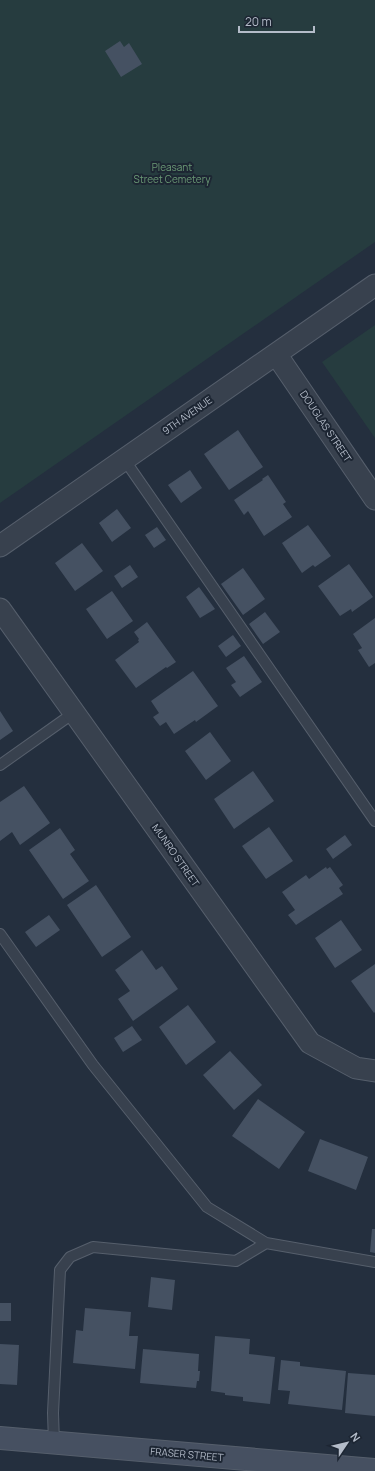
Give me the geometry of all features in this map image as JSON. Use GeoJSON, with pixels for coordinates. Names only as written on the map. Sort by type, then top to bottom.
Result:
{"type":"FeatureCollection","features":[{"type":"Feature","properties":{"kind":"street","name":"9TH AVENUE"},"geometry":{"type":"LineString","coordinates":[[0,546],[375,285]]}},
{"type":"Feature","properties":{"kind":"street","name":"DOUGLAS STREET"},"geometry":{"type":"LineString","coordinates":[[276,354],[375,499]]}},
{"type":"Feature","properties":{"kind":"street","name":"MUNRO STREET"},"geometry":{"type":"LineString","coordinates":[[0,609],[310,1043],[356,1068],[375,1071]]}},
{"type":"Feature","properties":{"kind":"street","name":"FRASER STREET"},"geometry":{"type":"LineString","coordinates":[[0,1438],[375,1470]]}},
{"type":"Feature","properties":{"kind":"lane"},"geometry":{"type":"LineString","coordinates":[[124,459],[375,821]]}},
{"type":"Feature","properties":{"kind":"lane"},"geometry":{"type":"LineString","coordinates":[[0,765],[75,712]]}},
{"type":"Feature","properties":{"kind":"lane"},"geometry":{"type":"LineString","coordinates":[[0,934],[94,1064],[207,1207],[266,1243],[375,1262]]}},
{"type":"Feature","properties":{"kind":"lane"},"geometry":{"type":"LineString","coordinates":[[54,1443],[53,1413],[60,1270],[70,1257],[93,1247],[236,1261],[266,1243]]}},
{"type":"Feature","properties":{"kind":"green space","name":"Pleasant Street Cemetery"},"geometry":{"type":"Polygon","coordinates":[[[0,0],[375,0],[375,242],[0,503],[0,0]]]}},
{"type":"Feature","properties":{"kind":"green space"},"geometry":{"type":"Polygon","coordinates":[[[375,325],[375,438],[322,362],[375,325]]]}},
{"type":"Feature","properties":{"kind":"building"},"geometry":{"type":"Polygon","coordinates":[[[120,41],[124,47],[129,43],[142,64],[121,77],[105,51],[120,41]]]}},
{"type":"Feature","properties":{"kind":"building"},"geometry":{"type":"Polygon","coordinates":[[[238,430],[263,467],[229,490],[204,454],[238,430]]]}},
{"type":"Feature","properties":{"kind":"building"},"geometry":{"type":"Polygon","coordinates":[[[190,470],[202,488],[181,503],[168,485],[190,470]]]}},
{"type":"Feature","properties":{"kind":"building"},"geometry":{"type":"Polygon","coordinates":[[[268,475],[286,502],[283,504],[292,517],[264,536],[248,511],[244,515],[234,500],[268,475]]]}},
{"type":"Feature","properties":{"kind":"building"},"geometry":{"type":"Polygon","coordinates":[[[117,509],[131,528],[112,542],[99,523],[117,509]]]}},
{"type":"Feature","properties":{"kind":"building"},"geometry":{"type":"Polygon","coordinates":[[[308,525],[331,556],[315,567],[313,565],[302,573],[282,543],[308,525]]]}},
{"type":"Feature","properties":{"kind":"building"},"geometry":{"type":"Polygon","coordinates":[[[157,527],[166,540],[154,548],[145,535],[157,527]]]}},
{"type":"Feature","properties":{"kind":"building"},"geometry":{"type":"Polygon","coordinates":[[[82,543],[103,571],[75,591],[55,563],[82,543]]]}},
{"type":"Feature","properties":{"kind":"building"},"geometry":{"type":"Polygon","coordinates":[[[349,564],[373,597],[352,612],[351,609],[340,616],[318,586],[349,564]]]}},
{"type":"Feature","properties":{"kind":"building"},"geometry":{"type":"Polygon","coordinates":[[[130,565],[138,577],[122,588],[114,576],[130,565]]]}},
{"type":"Feature","properties":{"kind":"building"},"geometry":{"type":"Polygon","coordinates":[[[243,568],[265,599],[243,615],[221,584],[243,568]]]}},
{"type":"Feature","properties":{"kind":"building"},"geometry":{"type":"Polygon","coordinates":[[[199,587],[215,609],[200,618],[186,597],[199,587]]]}},
{"type":"Feature","properties":{"kind":"building"},"geometry":{"type":"Polygon","coordinates":[[[112,591],[133,621],[107,639],[86,609],[112,591]]]}},
{"type":"Feature","properties":{"kind":"building"},"geometry":{"type":"Polygon","coordinates":[[[265,612],[280,632],[263,644],[249,624],[265,612]]]}},
{"type":"Feature","properties":{"kind":"building"},"geometry":{"type":"Polygon","coordinates":[[[375,618],[375,663],[369,667],[358,650],[362,648],[353,634],[375,618]]]}},
{"type":"Feature","properties":{"kind":"building"},"geometry":{"type":"Polygon","coordinates":[[[147,622],[176,662],[167,668],[166,667],[136,688],[115,660],[139,642],[139,639],[134,632],[147,622]]]}},
{"type":"Feature","properties":{"kind":"building"},"geometry":{"type":"Polygon","coordinates":[[[233,635],[241,646],[226,657],[218,646],[233,635]]]}},
{"type":"Feature","properties":{"kind":"building"},"geometry":{"type":"Polygon","coordinates":[[[244,656],[262,682],[240,697],[231,685],[236,682],[226,668],[244,656]]]}},
{"type":"Feature","properties":{"kind":"building"},"geometry":{"type":"Polygon","coordinates":[[[193,671],[218,706],[196,722],[195,720],[174,734],[166,722],[160,726],[153,717],[159,713],[151,701],[193,671]]]}},
{"type":"Feature","properties":{"kind":"building"},"geometry":{"type":"Polygon","coordinates":[[[0,711],[13,731],[0,740],[0,711]]]}},
{"type":"Feature","properties":{"kind":"building"},"geometry":{"type":"Polygon","coordinates":[[[210,732],[231,761],[206,780],[185,751],[210,732]]]}},
{"type":"Feature","properties":{"kind":"building"},"geometry":{"type":"Polygon","coordinates":[[[253,771],[274,801],[234,829],[214,799],[253,771]]]}},
{"type":"Feature","properties":{"kind":"building"},"geometry":{"type":"Polygon","coordinates":[[[24,786],[50,823],[20,845],[12,832],[0,841],[0,802],[24,786]]]}},
{"type":"Feature","properties":{"kind":"building"},"geometry":{"type":"Polygon","coordinates":[[[269,827],[293,861],[266,879],[242,846],[269,827]]]}},
{"type":"Feature","properties":{"kind":"building"},"geometry":{"type":"Polygon","coordinates":[[[60,828],[75,850],[70,854],[89,881],[63,899],[29,850],[60,828]]]}},
{"type":"Feature","properties":{"kind":"building"},"geometry":{"type":"Polygon","coordinates":[[[345,835],[352,845],[333,859],[326,849],[345,835]]]}},
{"type":"Feature","properties":{"kind":"building"},"geometry":{"type":"Polygon","coordinates":[[[326,867],[327,869],[330,867],[343,885],[339,888],[343,894],[296,925],[288,915],[295,910],[282,892],[306,875],[309,879],[326,867]]]}},
{"type":"Feature","properties":{"kind":"building"},"geometry":{"type":"Polygon","coordinates":[[[96,885],[131,937],[102,957],[67,905],[96,885]]]}},
{"type":"Feature","properties":{"kind":"building"},"geometry":{"type":"Polygon","coordinates":[[[49,915],[60,930],[36,947],[25,932],[49,915]]]}},
{"type":"Feature","properties":{"kind":"building"},"geometry":{"type":"Polygon","coordinates":[[[341,920],[362,950],[335,968],[315,938],[341,920]]]}},
{"type":"Feature","properties":{"kind":"building"},"geometry":{"type":"Polygon","coordinates":[[[142,950],[156,970],[162,966],[178,989],[133,1021],[118,999],[130,991],[115,970],[142,950]]]}},
{"type":"Feature","properties":{"kind":"building"},"geometry":{"type":"Polygon","coordinates":[[[375,964],[375,1012],[374,1013],[351,981],[375,964]]]}},
{"type":"Feature","properties":{"kind":"building"},"geometry":{"type":"Polygon","coordinates":[[[188,1005],[216,1042],[186,1065],[159,1027],[188,1005]]]}},
{"type":"Feature","properties":{"kind":"building"},"geometry":{"type":"Polygon","coordinates":[[[132,1026],[142,1040],[123,1052],[114,1038],[132,1026]]]}},
{"type":"Feature","properties":{"kind":"building"},"geometry":{"type":"Polygon","coordinates":[[[230,1051],[262,1085],[234,1110],[203,1075],[230,1051]]]}},
{"type":"Feature","properties":{"kind":"building"},"geometry":{"type":"Polygon","coordinates":[[[258,1099],[305,1132],[279,1169],[232,1136],[258,1099]]]}},
{"type":"Feature","properties":{"kind":"building"},"geometry":{"type":"Polygon","coordinates":[[[320,1139],[368,1157],[356,1190],[308,1171],[320,1139]]]}},
{"type":"Feature","properties":{"kind":"building"},"geometry":{"type":"Polygon","coordinates":[[[372,1229],[375,1229],[375,1253],[370,1252],[372,1229]]]}},
{"type":"Feature","properties":{"kind":"building"},"geometry":{"type":"Polygon","coordinates":[[[151,1277],[175,1280],[172,1310],[148,1307],[151,1277]]]}},
{"type":"Feature","properties":{"kind":"building"},"geometry":{"type":"Polygon","coordinates":[[[0,1303],[11,1303],[11,1321],[0,1321],[0,1303]]]}},
{"type":"Feature","properties":{"kind":"building"},"geometry":{"type":"Polygon","coordinates":[[[85,1308],[131,1312],[129,1336],[138,1336],[135,1369],[73,1363],[76,1330],[83,1331],[85,1308]]]}},
{"type":"Feature","properties":{"kind":"building"},"geometry":{"type":"Polygon","coordinates":[[[215,1336],[250,1339],[249,1354],[275,1357],[270,1404],[243,1401],[243,1397],[225,1395],[225,1393],[211,1391],[215,1336]]]}},
{"type":"Feature","properties":{"kind":"building"},"geometry":{"type":"Polygon","coordinates":[[[0,1344],[19,1345],[17,1385],[0,1384],[0,1344]]]}},
{"type":"Feature","properties":{"kind":"building"},"geometry":{"type":"Polygon","coordinates":[[[143,1349],[199,1354],[198,1371],[200,1371],[199,1381],[197,1381],[196,1388],[140,1383],[143,1349]]]}},
{"type":"Feature","properties":{"kind":"building"},"geometry":{"type":"Polygon","coordinates":[[[281,1360],[300,1362],[300,1366],[346,1371],[342,1410],[288,1404],[290,1391],[278,1390],[281,1360]]]}},
{"type":"Feature","properties":{"kind":"building"},"geometry":{"type":"Polygon","coordinates":[[[348,1373],[375,1375],[375,1416],[345,1413],[348,1373]]]}}]}
